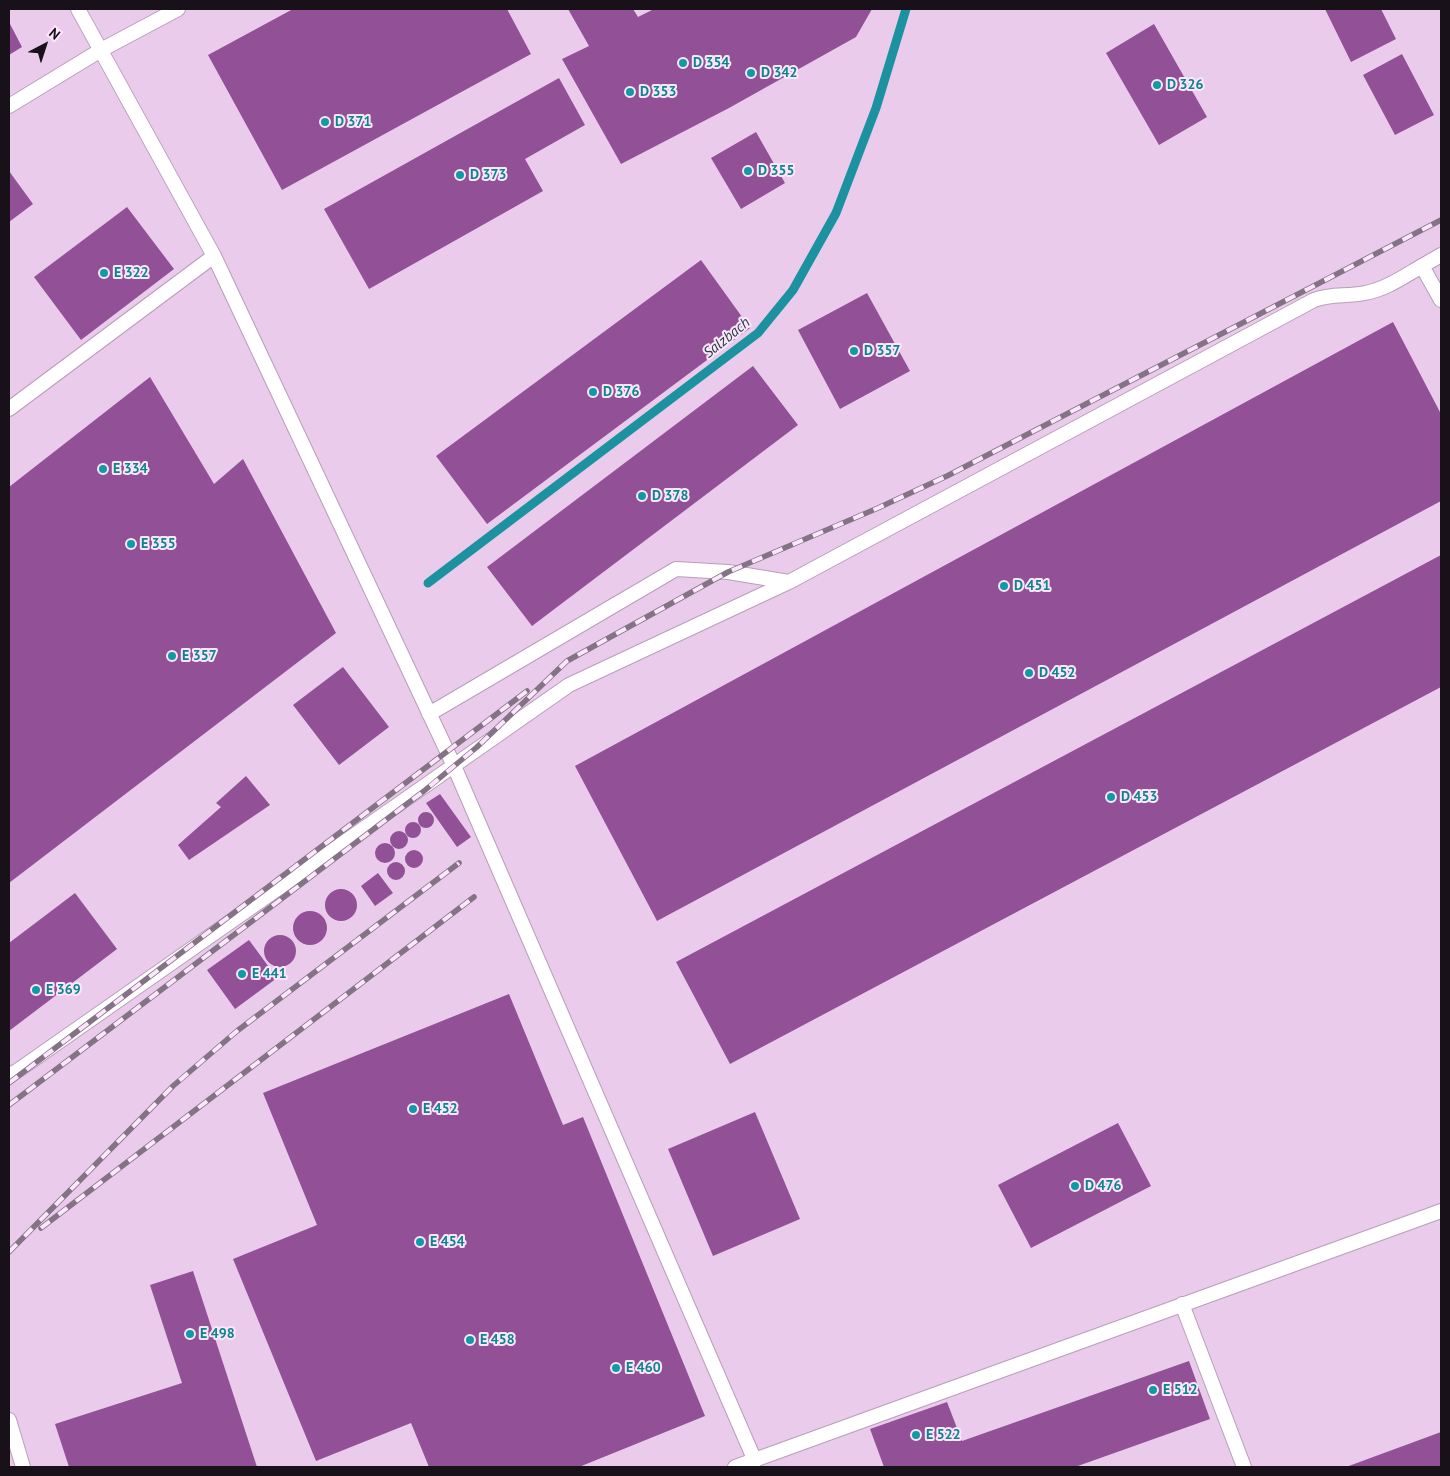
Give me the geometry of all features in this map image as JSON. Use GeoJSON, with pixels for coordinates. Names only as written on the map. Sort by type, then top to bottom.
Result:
{"type":"FeatureCollection","features":[{"type":"Feature","properties":{"kind":"lane"},"geometry":{"type":"LineString","coordinates":[[78,9],[214,256],[454,766],[755,1461]]}},
{"type":"Feature","properties":{"kind":"lane"},"geometry":{"type":"LineString","coordinates":[[9,106],[101,50],[178,9]]}},
{"type":"Feature","properties":{"kind":"lane"},"geometry":{"type":"LineString","coordinates":[[9,1075],[106,1010],[570,685],[789,582],[1314,300],[1326,295],[1346,296],[1387,287],[1441,255]]}},
{"type":"Feature","properties":{"kind":"lane"},"geometry":{"type":"LineString","coordinates":[[9,409],[214,256]]}},
{"type":"Feature","properties":{"kind":"lane"},"geometry":{"type":"LineString","coordinates":[[1422,266],[1441,300]]}},
{"type":"Feature","properties":{"kind":"lane"},"geometry":{"type":"LineString","coordinates":[[429,714],[676,569],[728,572],[789,582]]}},
{"type":"Feature","properties":{"kind":"lane"},"geometry":{"type":"LineString","coordinates":[[735,1467],[1441,1210]]}},
{"type":"Feature","properties":{"kind":"lane"},"geometry":{"type":"LineString","coordinates":[[1182,1304],[1244,1467]]}},
{"type":"Feature","properties":{"kind":"lane"},"geometry":{"type":"LineString","coordinates":[[9,1420],[23,1467]]}},
{"type":"Feature","properties":{"kind":"shaded area"},"geometry":{"type":"Polygon","coordinates":[[[9,9],[1441,9],[1441,1467],[9,1467],[9,9]]]}},
{"type":"Feature","properties":{"kind":"building","name":"D 371"},"geometry":{"type":"Polygon","coordinates":[[[293,9],[507,9],[531,54],[282,190],[208,55],[293,9]]]}},
{"type":"Feature","properties":{"kind":"building"},"geometry":{"type":"Polygon","coordinates":[[[568,9],[633,9],[638,17],[654,9],[872,9],[856,37],[729,108],[621,164],[562,59],[589,46],[568,9]]]}},
{"type":"Feature","properties":{"kind":"building"},"geometry":{"type":"Polygon","coordinates":[[[1325,9],[1381,9],[1396,39],[1351,62],[1325,9]]]}},
{"type":"Feature","properties":{"kind":"building"},"geometry":{"type":"Polygon","coordinates":[[[9,22],[22,47],[9,55],[9,22]]]}},
{"type":"Feature","properties":{"kind":"building","name":"D 326"},"geometry":{"type":"Polygon","coordinates":[[[1154,24],[1207,117],[1159,145],[1106,53],[1154,24]]]}},
{"type":"Feature","properties":{"kind":"building"},"geometry":{"type":"Polygon","coordinates":[[[1402,54],[1434,115],[1395,135],[1363,75],[1402,54]]]}},
{"type":"Feature","properties":{"kind":"building","name":"D 373"},"geometry":{"type":"Polygon","coordinates":[[[559,78],[585,125],[525,159],[543,191],[369,289],[324,209],[559,78]]]}},
{"type":"Feature","properties":{"kind":"building","name":"D 355"},"geometry":{"type":"Polygon","coordinates":[[[756,132],[785,183],[741,209],[711,158],[756,132]]]}},
{"type":"Feature","properties":{"kind":"building"},"geometry":{"type":"Polygon","coordinates":[[[9,171],[33,204],[9,222],[9,171]]]}},
{"type":"Feature","properties":{"kind":"building","name":"E 322"},"geometry":{"type":"Polygon","coordinates":[[[127,207],[174,269],[81,340],[34,277],[127,207]]]}},
{"type":"Feature","properties":{"kind":"building","name":"D 376"},"geometry":{"type":"Polygon","coordinates":[[[701,260],[750,328],[487,524],[436,456],[701,260]]]}},
{"type":"Feature","properties":{"kind":"building","name":"D 357"},"geometry":{"type":"Polygon","coordinates":[[[867,293],[910,371],[840,409],[798,330],[867,293]]]}},
{"type":"Feature","properties":{"kind":"building"},"geometry":{"type":"Polygon","coordinates":[[[1393,322],[1441,414],[1441,501],[657,921],[575,766],[1393,322]]]}},
{"type":"Feature","properties":{"kind":"building","name":"D 378"},"geometry":{"type":"Polygon","coordinates":[[[753,366],[798,425],[532,626],[487,567],[753,366]]]}},
{"type":"Feature","properties":{"kind":"building","name":"E 357"},"geometry":{"type":"Polygon","coordinates":[[[150,377],[214,484],[243,459],[336,633],[9,883],[9,487],[150,377]]]}},
{"type":"Feature","properties":{"kind":"building","name":"D 453"},"geometry":{"type":"Polygon","coordinates":[[[1441,555],[1441,687],[730,1064],[676,962],[1441,555]]]}},
{"type":"Feature","properties":{"kind":"building"},"geometry":{"type":"Polygon","coordinates":[[[343,667],[389,727],[339,765],[293,705],[343,667]]]}},
{"type":"Feature","properties":{"kind":"building"},"geometry":{"type":"Polygon","coordinates":[[[246,776],[270,805],[189,860],[178,845],[221,807],[216,803],[246,776]]]}},
{"type":"Feature","properties":{"kind":"building"},"geometry":{"type":"Polygon","coordinates":[[[440,794],[471,837],[457,847],[426,803],[440,794]]]}},
{"type":"Feature","properties":{"kind":"building"},"geometry":{"type":"Polygon","coordinates":[[[426,812],[432,814],[434,820],[432,826],[426,828],[420,826],[418,820],[420,814],[426,812]]]}},
{"type":"Feature","properties":{"kind":"building"},"geometry":{"type":"Polygon","coordinates":[[[413,822],[419,824],[421,830],[419,836],[413,838],[407,836],[405,830],[407,824],[413,822]]]}},
{"type":"Feature","properties":{"kind":"building"},"geometry":{"type":"Polygon","coordinates":[[[399,831],[405,834],[408,840],[405,846],[399,849],[393,846],[390,840],[393,834],[399,831]]]}},
{"type":"Feature","properties":{"kind":"building"},"geometry":{"type":"Polygon","coordinates":[[[385,843],[392,846],[395,853],[392,860],[385,863],[378,860],[375,853],[378,846],[385,843]]]}},
{"type":"Feature","properties":{"kind":"building"},"geometry":{"type":"Polygon","coordinates":[[[414,850],[422,855],[423,859],[418,867],[414,868],[406,863],[405,859],[410,851],[414,850]]]}},
{"type":"Feature","properties":{"kind":"building"},"geometry":{"type":"Polygon","coordinates":[[[396,862],[402,865],[405,871],[402,877],[396,880],[390,877],[387,871],[390,865],[396,862]]]}},
{"type":"Feature","properties":{"kind":"building"},"geometry":{"type":"Polygon","coordinates":[[[378,873],[393,893],[375,906],[361,886],[378,873]]]}},
{"type":"Feature","properties":{"kind":"building"},"geometry":{"type":"Polygon","coordinates":[[[341,889],[347,890],[352,894],[356,899],[356,911],[352,916],[347,920],[341,921],[335,920],[330,916],[326,911],[325,905],[326,899],[330,894],[335,890],[341,889]]]}},
{"type":"Feature","properties":{"kind":"building","name":"E 369"},"geometry":{"type":"Polygon","coordinates":[[[75,893],[117,949],[9,1031],[9,943],[75,893]]]}},
{"type":"Feature","properties":{"kind":"building"},"geometry":{"type":"Polygon","coordinates":[[[310,911],[322,916],[327,928],[322,940],[310,945],[298,940],[293,928],[298,916],[310,911]]]}},
{"type":"Feature","properties":{"kind":"building"},"geometry":{"type":"Polygon","coordinates":[[[280,935],[286,936],[291,940],[295,945],[295,957],[291,962],[286,966],[280,967],[274,966],[269,962],[265,957],[264,951],[265,945],[269,940],[274,936],[280,935]]]}},
{"type":"Feature","properties":{"kind":"building","name":"E 441"},"geometry":{"type":"Polygon","coordinates":[[[249,940],[277,978],[235,1009],[207,970],[249,940]]]}},
{"type":"Feature","properties":{"kind":"building"},"geometry":{"type":"Polygon","coordinates":[[[509,994],[563,1125],[583,1117],[705,1416],[579,1467],[429,1467],[411,1423],[316,1461],[233,1259],[317,1225],[263,1093],[509,994]]]}},
{"type":"Feature","properties":{"kind":"building"},"geometry":{"type":"Polygon","coordinates":[[[755,1112],[800,1219],[713,1256],[668,1149],[755,1112]]]}},
{"type":"Feature","properties":{"kind":"building","name":"D 476"},"geometry":{"type":"Polygon","coordinates":[[[1118,1123],[1151,1186],[1031,1248],[998,1185],[1118,1123]]]}},
{"type":"Feature","properties":{"kind":"building","name":"E 498"},"geometry":{"type":"Polygon","coordinates":[[[193,1271],[257,1467],[69,1467],[55,1424],[182,1383],[150,1285],[193,1271]]]}},
{"type":"Feature","properties":{"kind":"building","name":"E 512"},"geometry":{"type":"Polygon","coordinates":[[[1189,1361],[1210,1419],[1075,1467],[884,1467],[870,1429],[947,1402],[962,1441],[1189,1361]]]}},
{"type":"Feature","properties":{"kind":"building"},"geometry":{"type":"Polygon","coordinates":[[[1441,1432],[1441,1467],[1346,1467],[1441,1432]]]}},
{"type":"Feature","properties":{"kind":"waterway","name":"Salzbach"},"geometry":{"type":"LineString","coordinates":[[428,583],[758,333],[793,290],[836,213],[876,108],[906,9]]}},
{"type":"Feature","properties":{"kind":"railway"},"geometry":{"type":"LineString","coordinates":[[9,1105],[424,791],[477,747],[567,661],[728,572],[878,508],[947,476],[1441,220]]}},
{"type":"Feature","properties":{"kind":"railway"},"geometry":{"type":"LineString","coordinates":[[9,1083],[527,691]]}},
{"type":"Feature","properties":{"kind":"railway"},"geometry":{"type":"LineString","coordinates":[[9,1252],[173,1086],[237,1031],[459,863]]}},
{"type":"Feature","properties":{"kind":"railway"},"geometry":{"type":"LineString","coordinates":[[41,1228],[474,897]]}},
{"type":"Feature","properties":{"kind":"place","name":"D 354"},"geometry":{"type":"Point","coordinates":[683,63]}},
{"type":"Feature","properties":{"kind":"place","name":"D 342"},"geometry":{"type":"Point","coordinates":[751,73]}},
{"type":"Feature","properties":{"kind":"place","name":"D 326"},"geometry":{"type":"Point","coordinates":[1157,85]}},
{"type":"Feature","properties":{"kind":"place","name":"D 353"},"geometry":{"type":"Point","coordinates":[630,92]}},
{"type":"Feature","properties":{"kind":"place","name":"D 371"},"geometry":{"type":"Point","coordinates":[325,122]}},
{"type":"Feature","properties":{"kind":"place","name":"D 355"},"geometry":{"type":"Point","coordinates":[748,171]}},
{"type":"Feature","properties":{"kind":"place","name":"D 373"},"geometry":{"type":"Point","coordinates":[460,175]}},
{"type":"Feature","properties":{"kind":"place","name":"E 322"},"geometry":{"type":"Point","coordinates":[104,273]}},
{"type":"Feature","properties":{"kind":"place","name":"D 357"},"geometry":{"type":"Point","coordinates":[854,351]}},
{"type":"Feature","properties":{"kind":"place","name":"D 376"},"geometry":{"type":"Point","coordinates":[593,392]}},
{"type":"Feature","properties":{"kind":"place","name":"E 334"},"geometry":{"type":"Point","coordinates":[103,469]}},
{"type":"Feature","properties":{"kind":"place","name":"D 378"},"geometry":{"type":"Point","coordinates":[642,496]}},
{"type":"Feature","properties":{"kind":"place","name":"E 355"},"geometry":{"type":"Point","coordinates":[131,544]}},
{"type":"Feature","properties":{"kind":"place","name":"D 451"},"geometry":{"type":"Point","coordinates":[1004,586]}},
{"type":"Feature","properties":{"kind":"place","name":"E 357"},"geometry":{"type":"Point","coordinates":[172,656]}},
{"type":"Feature","properties":{"kind":"place","name":"D 452"},"geometry":{"type":"Point","coordinates":[1029,673]}},
{"type":"Feature","properties":{"kind":"place","name":"D 453"},"geometry":{"type":"Point","coordinates":[1111,797]}},
{"type":"Feature","properties":{"kind":"place","name":"E 441"},"geometry":{"type":"Point","coordinates":[242,974]}},
{"type":"Feature","properties":{"kind":"place","name":"E 369"},"geometry":{"type":"Point","coordinates":[36,990]}},
{"type":"Feature","properties":{"kind":"place","name":"E 452"},"geometry":{"type":"Point","coordinates":[413,1109]}},
{"type":"Feature","properties":{"kind":"place","name":"D 476"},"geometry":{"type":"Point","coordinates":[1075,1186]}},
{"type":"Feature","properties":{"kind":"place","name":"E 454"},"geometry":{"type":"Point","coordinates":[420,1242]}},
{"type":"Feature","properties":{"kind":"place","name":"E 498"},"geometry":{"type":"Point","coordinates":[190,1334]}},
{"type":"Feature","properties":{"kind":"place","name":"E 458"},"geometry":{"type":"Point","coordinates":[470,1340]}},
{"type":"Feature","properties":{"kind":"place","name":"E 460"},"geometry":{"type":"Point","coordinates":[616,1368]}},
{"type":"Feature","properties":{"kind":"place","name":"E 512"},"geometry":{"type":"Point","coordinates":[1153,1390]}},
{"type":"Feature","properties":{"kind":"place","name":"E 522"},"geometry":{"type":"Point","coordinates":[916,1435]}}]}
